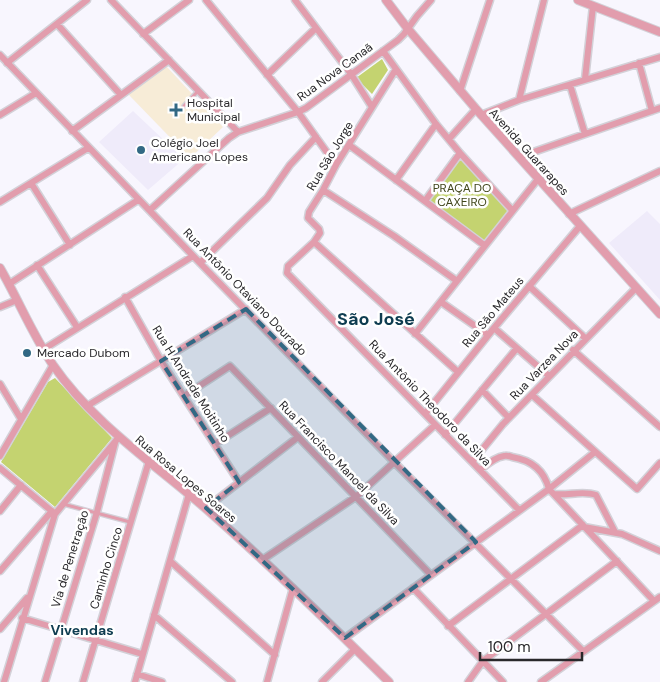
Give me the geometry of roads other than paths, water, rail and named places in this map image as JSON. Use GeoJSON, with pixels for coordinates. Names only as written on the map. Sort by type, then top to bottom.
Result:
{"type":"FeatureCollection","features":[{"type":"Feature","properties":{"kind":"street"},"geometry":{"type":"LineString","coordinates":[[7,63],[87,0]]}},
{"type":"Feature","properties":{"kind":"street"},"geometry":{"type":"LineString","coordinates":[[111,0],[238,132]]}},
{"type":"Feature","properties":{"kind":"street"},"geometry":{"type":"LineString","coordinates":[[143,34],[189,0]]}},
{"type":"Feature","properties":{"kind":"street"},"geometry":{"type":"LineString","coordinates":[[206,0],[298,112],[336,165]]}},
{"type":"Feature","properties":{"kind":"street"},"geometry":{"type":"LineString","coordinates":[[295,0],[351,74],[372,107]]}},
{"type":"Feature","properties":{"kind":"street","name":"Avenida Guararapes"},"geometry":{"type":"LineString","coordinates":[[386,0],[478,112],[660,314]]}},
{"type":"Feature","properties":{"kind":"street","name":"Rua Nova Canaã"},"geometry":{"type":"LineString","coordinates":[[150,210],[210,154],[238,132],[298,112],[328,93],[398,40],[431,0]]}},
{"type":"Feature","properties":{"kind":"street"},"geometry":{"type":"LineString","coordinates":[[460,91],[490,0]]}},
{"type":"Feature","properties":{"kind":"street"},"geometry":{"type":"LineString","coordinates":[[519,100],[544,0]]}},
{"type":"Feature","properties":{"kind":"street"},"geometry":{"type":"LineString","coordinates":[[578,0],[660,32]]}},
{"type":"Feature","properties":{"kind":"street"},"geometry":{"type":"LineString","coordinates":[[585,79],[593,6]]}},
{"type":"Feature","properties":{"kind":"street"},"geometry":{"type":"LineString","coordinates":[[57,24],[121,95]]}},
{"type":"Feature","properties":{"kind":"street"},"geometry":{"type":"LineString","coordinates":[[267,75],[316,28]]}},
{"type":"Feature","properties":{"kind":"street"},"geometry":{"type":"LineString","coordinates":[[383,51],[436,124],[512,210]]}},
{"type":"Feature","properties":{"kind":"street","name":"Rua Antônio Otaviano Dourado"},"geometry":{"type":"LineString","coordinates":[[0,55],[192,256],[583,651]]}},
{"type":"Feature","properties":{"kind":"street"},"geometry":{"type":"LineString","coordinates":[[449,138],[478,112],[660,57]]}},
{"type":"Feature","properties":{"kind":"street"},"geometry":{"type":"LineString","coordinates":[[72,131],[169,60]]}},
{"type":"Feature","properties":{"kind":"street"},"geometry":{"type":"LineString","coordinates":[[639,63],[652,111]]}},
{"type":"Feature","properties":{"kind":"street","name":"Rua São Jorge"},"geometry":{"type":"LineString","coordinates":[[314,242],[320,233],[319,229],[309,220],[308,215],[336,165],[396,69]]}},
{"type":"Feature","properties":{"kind":"street"},"geometry":{"type":"LineString","coordinates":[[570,85],[585,134]]}},
{"type":"Feature","properties":{"kind":"street"},"geometry":{"type":"LineString","coordinates":[[0,115],[36,93]]}},
{"type":"Feature","properties":{"kind":"street"},"geometry":{"type":"LineString","coordinates":[[519,157],[660,108]]}},
{"type":"Feature","properties":{"kind":"street"},"geometry":{"type":"LineString","coordinates":[[396,180],[436,124]]}},
{"type":"Feature","properties":{"kind":"street"},"geometry":{"type":"LineString","coordinates":[[200,264],[268,198],[290,165],[316,137]]}},
{"type":"Feature","properties":{"kind":"street"},"geometry":{"type":"LineString","coordinates":[[349,145],[484,245]]}},
{"type":"Feature","properties":{"kind":"street"},"geometry":{"type":"LineString","coordinates":[[1,200],[88,148]]}},
{"type":"Feature","properties":{"kind":"street"},"geometry":{"type":"LineString","coordinates":[[425,201],[460,153]]}},
{"type":"Feature","properties":{"kind":"street"},"geometry":{"type":"LineString","coordinates":[[570,214],[660,171]]}},
{"type":"Feature","properties":{"kind":"street"},"geometry":{"type":"LineString","coordinates":[[415,334],[538,179]]}},
{"type":"Feature","properties":{"kind":"street"},"geometry":{"type":"LineString","coordinates":[[31,183],[70,244]]}},
{"type":"Feature","properties":{"kind":"street"},"geometry":{"type":"LineString","coordinates":[[323,190],[394,236],[457,281]]}},
{"type":"Feature","properties":{"kind":"street"},"geometry":{"type":"LineString","coordinates":[[9,284],[138,200]]}},
{"type":"Feature","properties":{"kind":"street","name":"Rua São Mateus"},"geometry":{"type":"LineString","coordinates":[[425,414],[488,335],[580,226]]}},
{"type":"Feature","properties":{"kind":"street"},"geometry":{"type":"LineString","coordinates":[[314,242],[458,372]]}},
{"type":"Feature","properties":{"kind":"street","name":"Rua Antônio Theodoro da Silva"},"geometry":{"type":"LineString","coordinates":[[314,242],[288,266],[288,273],[519,510]]}},
{"type":"Feature","properties":{"kind":"street"},"geometry":{"type":"LineString","coordinates":[[44,349],[192,256]]}},
{"type":"Feature","properties":{"kind":"street"},"geometry":{"type":"LineString","coordinates":[[37,265],[77,327]]}},
{"type":"Feature","properties":{"kind":"street","name":"Rua Rosa Lopes Soares"},"geometry":{"type":"LineString","coordinates":[[0,268],[53,365],[117,439],[149,461],[206,508],[293,588],[389,682]]}},
{"type":"Feature","properties":{"kind":"street"},"geometry":{"type":"LineString","coordinates":[[529,286],[585,338]]}},
{"type":"Feature","properties":{"kind":"street","name":"Rua Varzea Nova"},"geometry":{"type":"LineString","coordinates":[[472,462],[509,418],[573,350],[636,288]]}},
{"type":"Feature","properties":{"kind":"street","name":"Rua H Andrade Moitinho"},"geometry":{"type":"LineString","coordinates":[[125,297],[161,361],[239,482]]}},
{"type":"Feature","properties":{"kind":"street"},"geometry":{"type":"LineString","coordinates":[[0,307],[17,300]]}},
{"type":"Feature","properties":{"kind":"street"},"geometry":{"type":"LineString","coordinates":[[441,302],[488,335]]}},
{"type":"Feature","properties":{"kind":"street"},"geometry":{"type":"LineString","coordinates":[[87,406],[246,309]]}},
{"type":"Feature","properties":{"kind":"street"},"geometry":{"type":"LineString","coordinates":[[494,328],[550,376]]}},
{"type":"Feature","properties":{"kind":"street"},"geometry":{"type":"LineString","coordinates":[[445,435],[517,348]]}},
{"type":"Feature","properties":{"kind":"street"},"geometry":{"type":"LineString","coordinates":[[573,350],[660,427]]}},
{"type":"Feature","properties":{"kind":"street"},"geometry":{"type":"LineString","coordinates":[[0,456],[53,365]]}},
{"type":"Feature","properties":{"kind":"street","name":"Rua Francisco Manoel da Silva"},"geometry":{"type":"LineString","coordinates":[[184,396],[230,366],[431,575]]}},
{"type":"Feature","properties":{"kind":"street"},"geometry":{"type":"LineString","coordinates":[[0,384],[22,419]]}},
{"type":"Feature","properties":{"kind":"street"},"geometry":{"type":"LineString","coordinates":[[482,390],[509,418]]}},
{"type":"Feature","properties":{"kind":"street"},"geometry":{"type":"LineString","coordinates":[[532,395],[637,489],[660,463]]}},
{"type":"Feature","properties":{"kind":"street"},"geometry":{"type":"LineString","coordinates":[[215,444],[271,408]]}},
{"type":"Feature","properties":{"kind":"street"},"geometry":{"type":"LineString","coordinates":[[262,560],[356,497],[435,425]]}},
{"type":"Feature","properties":{"kind":"street"},"geometry":{"type":"LineString","coordinates":[[206,508],[298,437]]}},
{"type":"Feature","properties":{"kind":"street","name":"Via de Penetração"},"geometry":{"type":"LineString","coordinates":[[4,682],[53,513],[63,504],[117,439]]}},
{"type":"Feature","properties":{"kind":"street","name":"Via de Penetração"},"geometry":{"type":"LineString","coordinates":[[45,682],[117,439]]}},
{"type":"Feature","properties":{"kind":"street"},"geometry":{"type":"LineString","coordinates":[[345,638],[519,510],[552,491],[595,452]]}},
{"type":"Feature","properties":{"kind":"street"},"geometry":{"type":"LineString","coordinates":[[480,470],[491,461],[504,456],[520,458],[534,464],[547,480],[552,491],[583,526],[657,599],[541,682]]}},
{"type":"Feature","properties":{"kind":"street","name":"Caminho Cinco"},"geometry":{"type":"LineString","coordinates":[[83,682],[149,461]]}},
{"type":"Feature","properties":{"kind":"street"},"geometry":{"type":"LineString","coordinates":[[0,468],[53,513],[0,571]]}},
{"type":"Feature","properties":{"kind":"street"},"geometry":{"type":"LineString","coordinates":[[0,511],[21,485]]}},
{"type":"Feature","properties":{"kind":"street"},"geometry":{"type":"LineString","coordinates":[[552,491],[571,495],[588,492],[596,495],[615,532]]}},
{"type":"Feature","properties":{"kind":"street"},"geometry":{"type":"LineString","coordinates":[[134,682],[189,494]]}},
{"type":"Feature","properties":{"kind":"street"},"geometry":{"type":"LineString","coordinates":[[448,626],[583,526],[615,532],[660,550]]}},
{"type":"Feature","properties":{"kind":"street"},"geometry":{"type":"LineString","coordinates":[[170,561],[275,655]]}},
{"type":"Feature","properties":{"kind":"street"},"geometry":{"type":"LineString","coordinates":[[468,682],[483,661],[617,561]]}},
{"type":"Feature","properties":{"kind":"street"},"geometry":{"type":"LineString","coordinates":[[267,682],[293,588]]}},
{"type":"Feature","properties":{"kind":"street"},"geometry":{"type":"LineString","coordinates":[[413,588],[503,682]]}},
{"type":"Feature","properties":{"kind":"street"},"geometry":{"type":"LineString","coordinates":[[0,629],[30,595]]}},
{"type":"Feature","properties":{"kind":"street"},"geometry":{"type":"LineString","coordinates":[[154,614],[232,682]]}},
{"type":"Feature","properties":{"kind":"street"},"geometry":{"type":"LineString","coordinates":[[22,618],[142,654]]}},
{"type":"Feature","properties":{"kind":"street"},"geometry":{"type":"LineString","coordinates":[[322,682],[355,649]]}},
{"type":"Feature","properties":{"kind":"street"},"geometry":{"type":"LineString","coordinates":[[137,674],[162,682]]}},
{"type":"Feature","properties":{"kind":"lane"},"geometry":{"type":"LineString","coordinates":[[184,106],[198,91]]}},
{"type":"Feature","properties":{"kind":"lane"},"geometry":{"type":"LineString","coordinates":[[63,504],[132,523]]}},
{"type":"Feature","properties":{"kind":"place","name":"Hospital Municipal"},"geometry":{"type":"Point","coordinates":[176,110]}},
{"type":"Feature","properties":{"kind":"place","name":"Colégio Joel Americano Lopes"},"geometry":{"type":"Point","coordinates":[141,150]}},
{"type":"Feature","properties":{"kind":"place","name":"Mercado Dubom"},"geometry":{"type":"Point","coordinates":[27,353]}},
{"type":"Feature","properties":{"kind":"district","name":"São José"},"geometry":{"type":"Point","coordinates":[376,319]}},
{"type":"Feature","properties":{"kind":"district","name":"Vivendas"},"geometry":{"type":"Point","coordinates":[82,630]}},
{"type":"Feature","properties":{"kind":"park label","name":"PRAÇA DO CAXEIRO"},"geometry":{"type":"Point","coordinates":[462,195]}}]}
